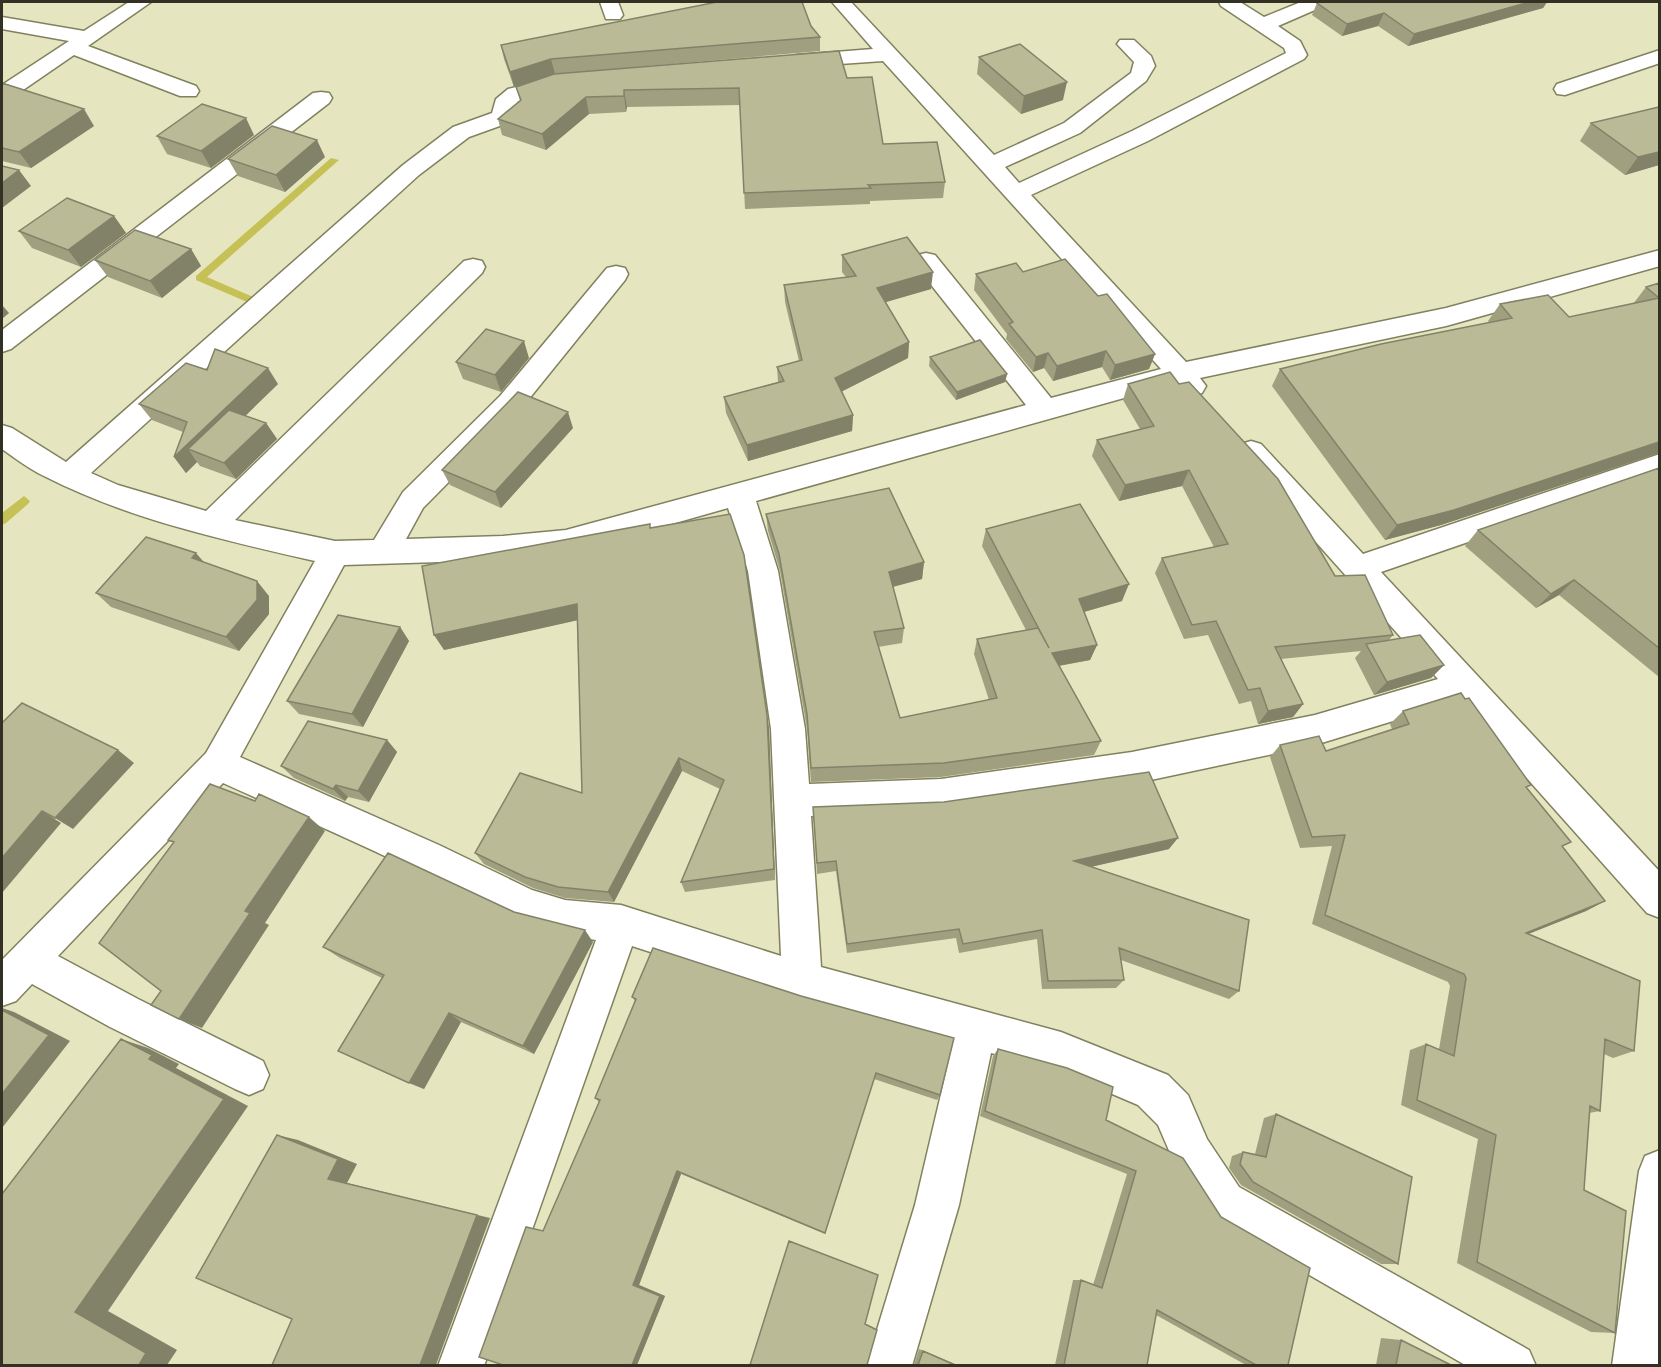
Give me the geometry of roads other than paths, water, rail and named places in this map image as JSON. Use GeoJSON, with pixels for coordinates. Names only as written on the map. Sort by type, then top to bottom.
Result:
{"type":"FeatureCollection","features":[{"type":"Feature","properties":{"kind":"street"},"geometry":{"type":"LineString","coordinates":[[2,94],[141,2]]}},
{"type":"Feature","properties":{"kind":"street"},"geometry":{"type":"LineString","coordinates":[[841,2],[1210,407]]}},
{"type":"Feature","properties":{"kind":"street"},"geometry":{"type":"LineString","coordinates":[[1016,193],[1140,136],[1297,55],[1293,45],[1228,2]]}},
{"type":"Feature","properties":{"kind":"street"},"geometry":{"type":"LineString","coordinates":[[1264,24],[1317,2]]}},
{"type":"Feature","properties":{"kind":"street"},"geometry":{"type":"LineString","coordinates":[[2,23],[81,43],[188,91]]}},
{"type":"Feature","properties":{"kind":"street"},"geometry":{"type":"LineString","coordinates":[[991,165],[1072,128],[1139,77],[1145,66],[1144,60],[1127,44]]}},
{"type":"Feature","properties":{"kind":"street"},"geometry":{"type":"LineString","coordinates":[[769,64],[888,54]]}},
{"type":"Feature","properties":{"kind":"street"},"geometry":{"type":"LineString","coordinates":[[1565,89],[1659,56]]}},
{"type":"Feature","properties":{"kind":"street"},"geometry":{"type":"LineString","coordinates":[[1635,64],[1659,75]]}},
{"type":"Feature","properties":{"kind":"street"},"geometry":{"type":"LineString","coordinates":[[69,476],[411,170],[461,132],[500,118],[506,109],[507,99],[516,94],[555,82],[579,80]]}},
{"type":"Feature","properties":{"kind":"street"},"geometry":{"type":"LineString","coordinates":[[2,343],[321,98]]}},
{"type":"Feature","properties":{"kind":"street"},"geometry":{"type":"LineString","coordinates":[[2,435],[69,476],[109,493],[211,525],[335,553],[503,548],[566,542],[1179,373],[1446,317],[1659,258]]}},
{"type":"Feature","properties":{"kind":"street"},"geometry":{"type":"LineString","coordinates":[[926,261],[1045,410]]}},
{"type":"Feature","properties":{"kind":"street"},"geometry":{"type":"LineString","coordinates":[[211,525],[472,267]]}},
{"type":"Feature","properties":{"kind":"street"},"geometry":{"type":"LineString","coordinates":[[383,552],[413,500],[510,403],[616,274]]}},
{"type":"Feature","properties":{"kind":"street"},"geometry":{"type":"LineString","coordinates":[[1233,432],[1659,900]]}},
{"type":"Feature","properties":{"kind":"street"},"geometry":{"type":"LineString","coordinates":[[1357,568],[1659,465]]}},
{"type":"Feature","properties":{"kind":"street"},"geometry":{"type":"LineString","coordinates":[[739,495],[763,571],[788,729],[802,982]]}},
{"type":"Feature","properties":{"kind":"street"},"geometry":{"type":"LineString","coordinates":[[249,1075],[124,1013],[14,973],[218,764],[335,553]]}},
{"type":"Feature","properties":{"kind":"street"},"geometry":{"type":"LineString","coordinates":[[792,801],[941,795],[1132,768],[1315,730],[1464,685]]}},
{"type":"Feature","properties":{"kind":"street"},"geometry":{"type":"LineString","coordinates":[[218,764],[426,857],[527,907],[565,918],[621,924],[802,982],[1060,1052],[1153,1090],[1173,1110],[1192,1154],[1224,1202],[1513,1365]]}},
{"type":"Feature","properties":{"kind":"street"},"geometry":{"type":"LineString","coordinates":[[461,1365],[621,924]]}},
{"type":"Feature","properties":{"kind":"street"},"geometry":{"type":"LineString","coordinates":[[889,1365],[937,1205],[976,1029]]}},
{"type":"Feature","properties":{"kind":"street"},"geometry":{"type":"LineString","coordinates":[[1635,1365],[1659,1171]]}},
{"type":"Feature","properties":{"kind":"waterway"},"geometry":{"type":"LineString","coordinates":[[243,311],[254,301],[200,278],[334,160]]}},
{"type":"Feature","properties":{"kind":"waterway"},"geometry":{"type":"LineString","coordinates":[[2,520],[24,501]]}}]}
